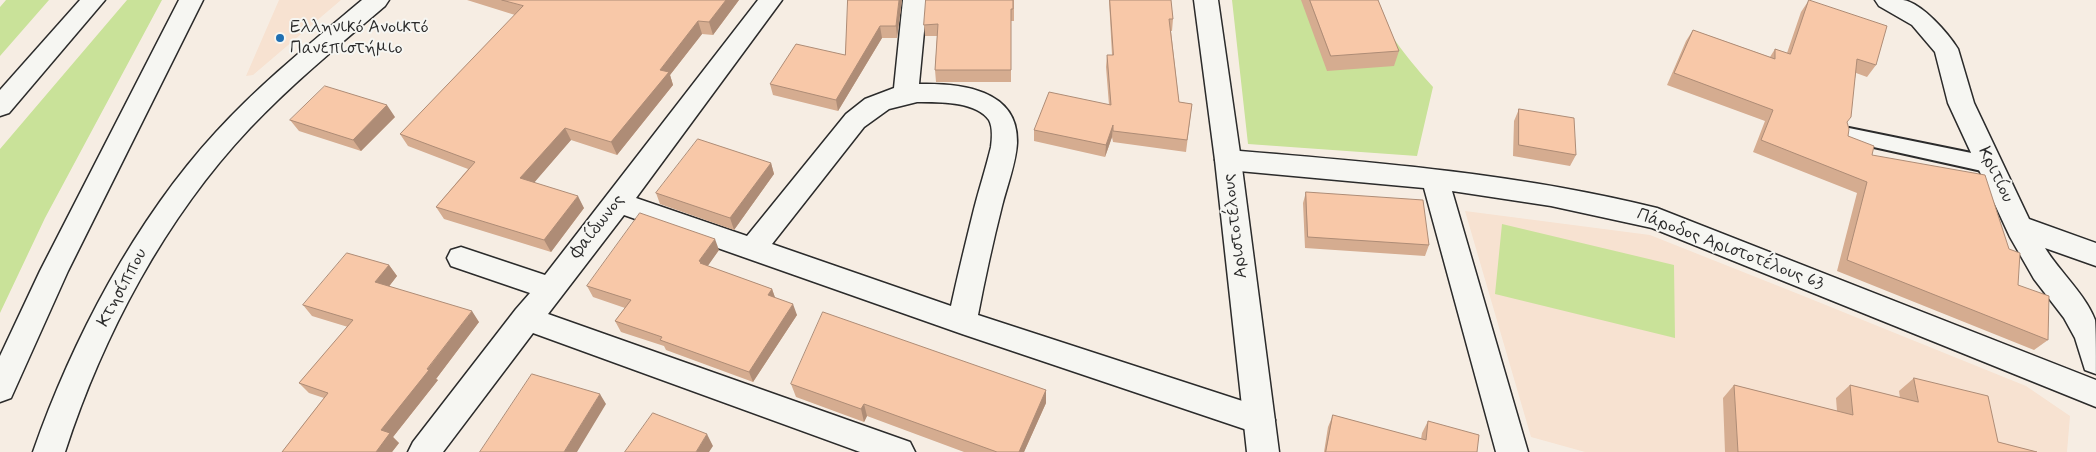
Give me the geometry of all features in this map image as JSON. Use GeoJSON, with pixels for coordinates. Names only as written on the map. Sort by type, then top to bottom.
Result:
{"type":"FeatureCollection","features":[{"type":"Feature","properties":{"kind":"main road"},"geometry":{"type":"LineString","coordinates":[[0,107],[93,0]]}},
{"type":"Feature","properties":{"kind":"main road"},"geometry":{"type":"LineString","coordinates":[[0,389],[54,270],[192,0]]}},
{"type":"Feature","properties":{"kind":"main road","name":"Κτησίππου"},"geometry":{"type":"LineString","coordinates":[[49,452],[66,407],[110,311],[147,242],[179,194],[225,139],[282,83],[377,0]]}},
{"type":"Feature","properties":{"kind":"main road","name":"Φαίδωνος"},"geometry":{"type":"LineString","coordinates":[[424,452],[526,318],[618,202],[770,0]]}},
{"type":"Feature","properties":{"kind":"main road"},"geometry":{"type":"LineString","coordinates":[[906,94],[916,0]]}},
{"type":"Feature","properties":{"kind":"main road","name":"Αριστοτέλους"},"geometry":{"type":"LineString","coordinates":[[1206,0],[1228,160],[1263,452]]}},
{"type":"Feature","properties":{"kind":"main road","name":"Κριτίου"},"geometry":{"type":"LineString","coordinates":[[1887,0],[1920,19],[1946,49],[1960,103],[2033,254],[2074,309],[2089,336],[2096,361]]}},
{"type":"Feature","properties":{"kind":"main road"},"geometry":{"type":"LineString","coordinates":[[753,249],[858,116],[880,102],[906,94],[951,94],[971,98],[994,110],[1000,116],[1003,124],[1004,145],[977,251],[962,322]]}},
{"type":"Feature","properties":{"kind":"main road","name":"Πάροδος Αριστοτέλους 63"},"geometry":{"type":"LineString","coordinates":[[1228,160],[1525,190],[1657,219],[2096,394]]}},
{"type":"Feature","properties":{"kind":"main road"},"geometry":{"type":"LineString","coordinates":[[1435,180],[1512,452]]}},
{"type":"Feature","properties":{"kind":"main road"},"geometry":{"type":"LineString","coordinates":[[618,202],[962,322],[1259,420]]}},
{"type":"Feature","properties":{"kind":"main road"},"geometry":{"type":"LineString","coordinates":[[2020,227],[2096,255]]}},
{"type":"Feature","properties":{"kind":"main road"},"geometry":{"type":"LineString","coordinates":[[461,258],[550,288]]}},
{"type":"Feature","properties":{"kind":"main road"},"geometry":{"type":"LineString","coordinates":[[526,318],[899,452]]}},
{"type":"Feature","properties":{"kind":"lane"},"geometry":{"type":"LineString","coordinates":[[1849,135],[1991,165]]}},
{"type":"Feature","properties":{"kind":"shaded area","name":"Ελληνικό Ανοικτό Πανεπιστήμιο"},"geometry":{"type":"Polygon","coordinates":[[[279,0],[341,0],[253,75],[246,76],[279,0]]]}},
{"type":"Feature","properties":{"kind":"shaded area"},"geometry":{"type":"Polygon","coordinates":[[[1465,211],[1650,235],[1801,295],[2026,386],[2070,416],[2067,452],[1585,452],[1531,437],[1465,211]]]}},
{"type":"Feature","properties":{"kind":"green space"},"geometry":{"type":"Polygon","coordinates":[[[6,0],[49,0],[0,56],[0,7],[6,0]]]}},
{"type":"Feature","properties":{"kind":"green space"},"geometry":{"type":"Polygon","coordinates":[[[127,0],[162,0],[45,218],[0,313],[0,149],[127,0]]]}},
{"type":"Feature","properties":{"kind":"green space"},"geometry":{"type":"Polygon","coordinates":[[[1232,0],[1373,0],[1385,24],[1407,57],[1433,87],[1417,156],[1248,144],[1232,0]]]}},
{"type":"Feature","properties":{"kind":"green space"},"geometry":{"type":"Polygon","coordinates":[[[1502,224],[1674,265],[1675,338],[1495,294],[1502,224]]]}},
{"type":"Feature","properties":{"kind":"building"},"geometry":{"type":"Polygon","coordinates":[[[502,0],[726,0],[709,22],[698,21],[660,70],[669,72],[611,142],[565,128],[520,178],[578,196],[544,240],[436,207],[475,162],[400,134],[523,6],[502,0]]]}},
{"type":"Feature","properties":{"kind":"building"},"geometry":{"type":"Polygon","coordinates":[[[848,0],[899,0],[896,26],[880,26],[836,100],[770,84],[796,44],[845,55],[848,0]]]}},
{"type":"Feature","properties":{"kind":"building"},"geometry":{"type":"Polygon","coordinates":[[[926,0],[1013,0],[1013,9],[1011,9],[1011,70],[935,70],[938,24],[924,25],[926,0]]]}},
{"type":"Feature","properties":{"kind":"building"},"geometry":{"type":"Polygon","coordinates":[[[1110,0],[1171,0],[1173,19],[1169,19],[1179,102],[1192,104],[1187,140],[1113,131],[1113,125],[1106,145],[1034,130],[1049,92],[1111,105],[1107,55],[1113,55],[1110,0]]]}},
{"type":"Feature","properties":{"kind":"building"},"geometry":{"type":"Polygon","coordinates":[[[1310,0],[1378,0],[1399,51],[1331,56],[1310,0]]]}},
{"type":"Feature","properties":{"kind":"building"},"geometry":{"type":"Polygon","coordinates":[[[1809,0],[1887,26],[1876,65],[1857,59],[1851,117],[1847,122],[1848,136],[1874,146],[1872,155],[1985,175],[2009,249],[2020,253],[2018,285],[2049,296],[2048,340],[1847,260],[1867,182],[1761,140],[1773,110],[1674,73],[1693,30],[1775,59],[1775,49],[1790,54],[1809,0]]]}},
{"type":"Feature","properties":{"kind":"building"},"geometry":{"type":"Polygon","coordinates":[[[325,86],[387,105],[353,140],[290,120],[325,86]]]}},
{"type":"Feature","properties":{"kind":"building"},"geometry":{"type":"Polygon","coordinates":[[[1519,109],[1574,118],[1576,155],[1519,145],[1519,109]]]}},
{"type":"Feature","properties":{"kind":"building"},"geometry":{"type":"Polygon","coordinates":[[[698,139],[771,163],[730,218],[656,193],[698,139]]]}},
{"type":"Feature","properties":{"kind":"building"},"geometry":{"type":"Polygon","coordinates":[[[1306,192],[1423,200],[1429,245],[1308,237],[1306,192]]]}},
{"type":"Feature","properties":{"kind":"building"},"geometry":{"type":"Polygon","coordinates":[[[640,213],[715,239],[699,261],[700,263],[772,289],[768,295],[793,304],[749,372],[660,340],[662,337],[615,321],[631,300],[587,286],[640,213]]]}},
{"type":"Feature","properties":{"kind":"building"},"geometry":{"type":"Polygon","coordinates":[[[347,253],[389,265],[375,282],[472,311],[427,369],[429,370],[381,430],[390,433],[376,452],[282,452],[328,393],[299,383],[353,320],[303,305],[347,253]]]}},
{"type":"Feature","properties":{"kind":"building"},"geometry":{"type":"Polygon","coordinates":[[[823,312],[1046,390],[1019,452],[997,452],[864,404],[861,409],[791,384],[823,312]]]}},
{"type":"Feature","properties":{"kind":"building"},"geometry":{"type":"Polygon","coordinates":[[[532,374],[600,394],[564,452],[480,452],[532,374]]]}},
{"type":"Feature","properties":{"kind":"building"},"geometry":{"type":"Polygon","coordinates":[[[1914,378],[1988,396],[1998,442],[2037,452],[1738,452],[1734,385],[1853,415],[1850,385],[1918,402],[1914,378]]]}},
{"type":"Feature","properties":{"kind":"building"},"geometry":{"type":"Polygon","coordinates":[[[653,413],[707,434],[696,452],[625,452],[653,413]]]}},
{"type":"Feature","properties":{"kind":"building"},"geometry":{"type":"Polygon","coordinates":[[[1333,415],[1426,440],[1428,421],[1479,435],[1477,452],[1326,452],[1333,415]]]}},
{"type":"Feature","properties":{"kind":"place","name":"Ελληνικό Ανοικτό Πανεπιστήμιο"},"geometry":{"type":"Point","coordinates":[280,38]}}]}
